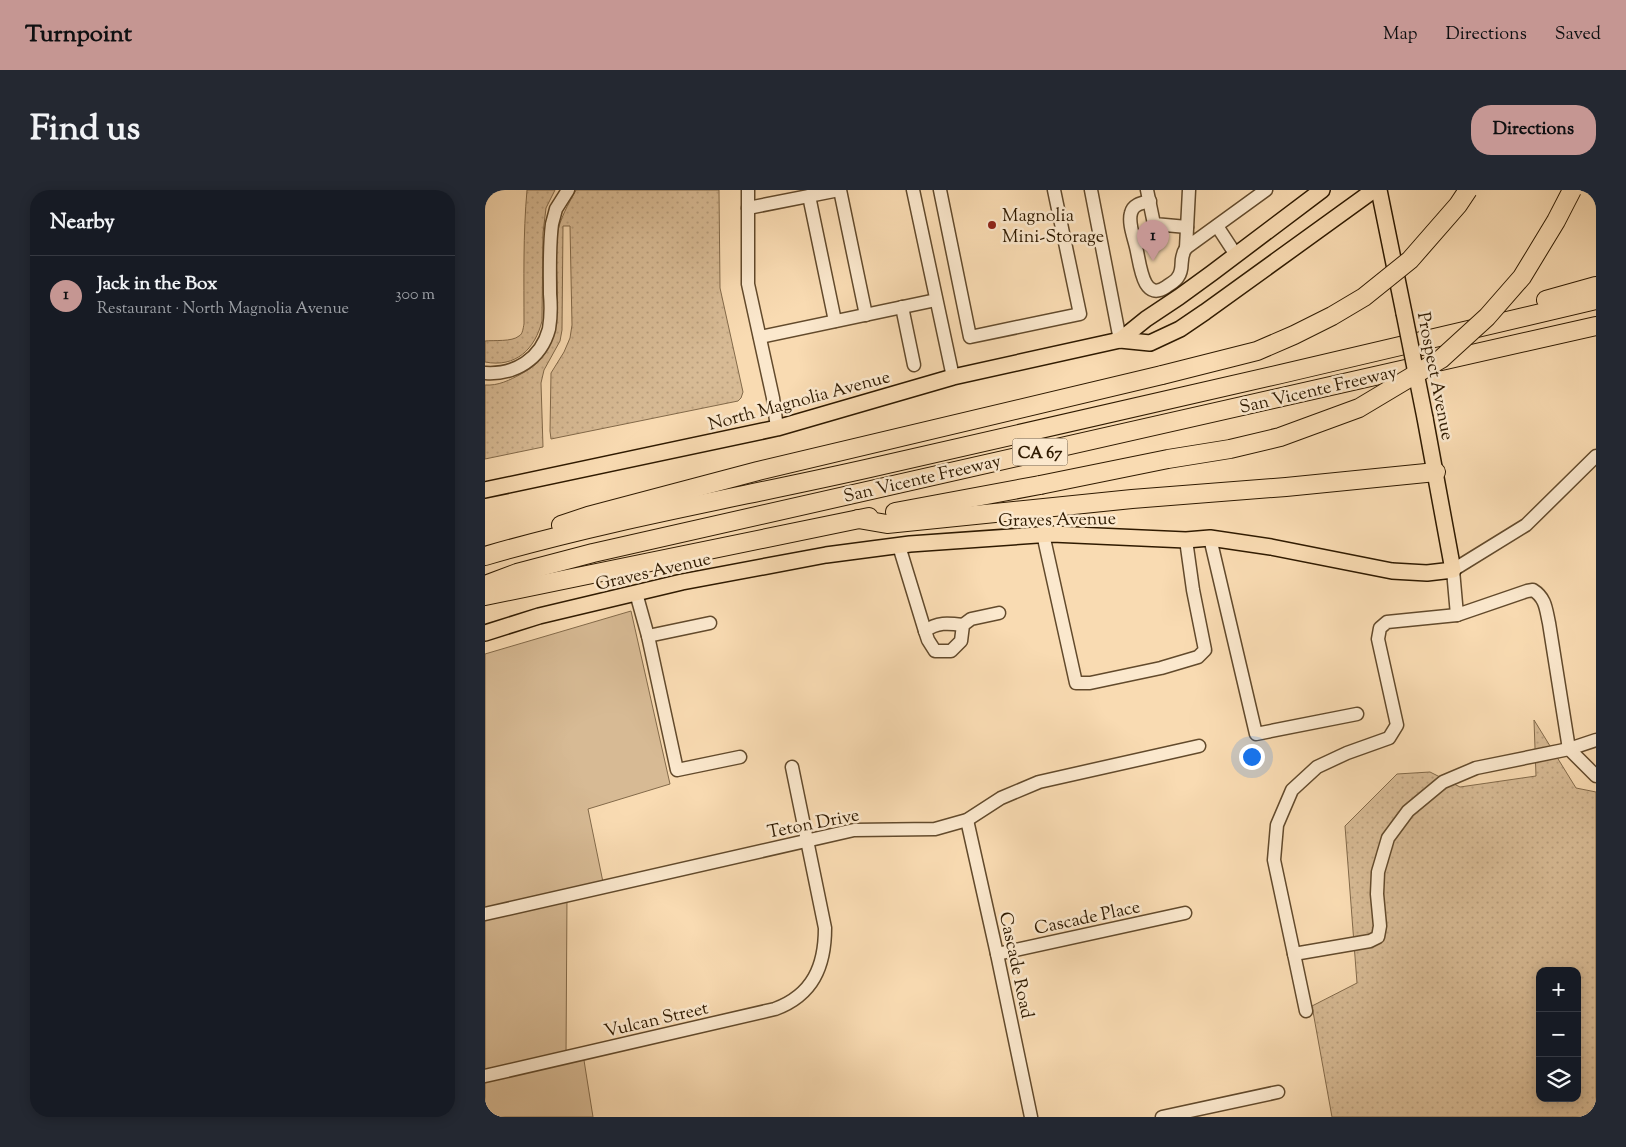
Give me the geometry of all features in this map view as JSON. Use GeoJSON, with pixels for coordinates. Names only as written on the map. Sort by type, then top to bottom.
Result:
{"type":"FeatureCollection","features":[{"type":"Feature","properties":{"kind":"highway"},"geometry":{"type":"LineString","coordinates":[[485,552],[588,516],[739,476],[1257,351],[1294,335],[1364,297],[1410,260],[1458,205],[1468,190]]}},
{"type":"Feature","properties":{"kind":"highway"},"geometry":{"type":"LineString","coordinates":[[485,596],[858,520],[1168,459],[1230,449],[1280,436],[1359,408],[1441,359],[1487,317],[1522,277],[1557,221],[1572,190]]}},
{"type":"Feature","properties":{"kind":"highway"},"geometry":{"type":"LineString","coordinates":[[1372,353],[1523,306],[1596,286]]}},
{"type":"Feature","properties":{"kind":"highway","name":"San Vicente Freeway"},"geometry":{"type":"LineString","coordinates":[[485,556],[549,538],[878,466],[1596,300]]}},
{"type":"Feature","properties":{"kind":"highway","name":"San Vicente Freeway"},"geometry":{"type":"LineString","coordinates":[[485,585],[517,573],[593,553],[1596,326]]}},
{"type":"Feature","properties":{"kind":"highway"},"geometry":{"type":"LineString","coordinates":[[858,520],[887,524],[1131,499],[1286,487],[1436,472]]}},
{"type":"Feature","properties":{"kind":"main road","name":"North Magnolia Avenue"},"geometry":{"type":"LineString","coordinates":[[1120,340],[1146,318],[1179,297],[1237,255],[1322,190]]}},
{"type":"Feature","properties":{"kind":"main road","name":"North Magnolia Avenue"},"geometry":{"type":"LineString","coordinates":[[485,490],[777,428],[953,377],[1120,340],[1150,343],[1180,329],[1374,190]]}},
{"type":"Feature","properties":{"kind":"main road","name":"Prospect Avenue"},"geometry":{"type":"LineString","coordinates":[[1379,190],[1436,472],[1453,570]]}},
{"type":"Feature","properties":{"kind":"main road","name":"Graves Avenue"},"geometry":{"type":"LineString","coordinates":[[485,633],[539,616],[682,582],[817,556],[899,546],[1043,534],[1186,540],[1210,538],[1392,571],[1427,573],[1453,570]]}},
{"type":"Feature","properties":{"kind":"street"},"geometry":{"type":"LineString","coordinates":[[485,373],[502,373],[517,368],[537,354],[544,341],[550,320],[552,224],[559,203],[568,190]]}},
{"type":"Feature","properties":{"kind":"street"},"geometry":{"type":"LineString","coordinates":[[748,190],[749,284],[773,398],[777,428]]}},
{"type":"Feature","properties":{"kind":"street"},"geometry":{"type":"LineString","coordinates":[[748,208],[840,190],[866,315]]}},
{"type":"Feature","properties":{"kind":"street"},"geometry":{"type":"LineString","coordinates":[[913,190],[953,377]]}},
{"type":"Feature","properties":{"kind":"street"},"geometry":{"type":"LineString","coordinates":[[939,190],[970,337],[1081,314],[1054,190]]}},
{"type":"Feature","properties":{"kind":"street"},"geometry":{"type":"LineString","coordinates":[[1091,190],[1120,340]]}},
{"type":"Feature","properties":{"kind":"street"},"geometry":{"type":"LineString","coordinates":[[1186,248],[1189,190]]}},
{"type":"Feature","properties":{"kind":"street"},"geometry":{"type":"LineString","coordinates":[[1187,226],[1154,224],[1148,196],[1133,208],[1130,218],[1143,278],[1151,290],[1157,292],[1179,277],[1182,254],[1186,248],[1266,190]]}},
{"type":"Feature","properties":{"kind":"street"},"geometry":{"type":"LineString","coordinates":[[809,196],[835,322]]}},
{"type":"Feature","properties":{"kind":"street"},"geometry":{"type":"LineString","coordinates":[[1217,226],[1237,255]]}},
{"type":"Feature","properties":{"kind":"street"},"geometry":{"type":"LineString","coordinates":[[760,337],[936,300]]}},
{"type":"Feature","properties":{"kind":"street"},"geometry":{"type":"LineString","coordinates":[[902,308],[914,365]]}},
{"type":"Feature","properties":{"kind":"street","name":"Graves Avenue"},"geometry":{"type":"LineString","coordinates":[[1453,570],[1526,525],[1596,456]]}},
{"type":"Feature","properties":{"kind":"street"},"geometry":{"type":"LineString","coordinates":[[1043,534],[1076,683],[1090,683],[1168,666],[1198,657],[1205,650],[1193,590],[1186,540]]}},
{"type":"Feature","properties":{"kind":"street"},"geometry":{"type":"LineString","coordinates":[[1210,538],[1256,734],[1357,714]]}},
{"type":"Feature","properties":{"kind":"street"},"geometry":{"type":"LineString","coordinates":[[899,546],[928,640],[935,651],[951,651],[961,641],[963,625]]}},
{"type":"Feature","properties":{"kind":"street"},"geometry":{"type":"LineString","coordinates":[[1453,570],[1457,615]]}},
{"type":"Feature","properties":{"kind":"street"},"geometry":{"type":"LineString","coordinates":[[1306,1011],[1274,860],[1277,825],[1292,790],[1317,767],[1347,753],[1389,738],[1397,725],[1378,639],[1380,628],[1387,622],[1457,615],[1533,590],[1542,598],[1545,604],[1569,749],[1596,776]]}},
{"type":"Feature","properties":{"kind":"street"},"geometry":{"type":"LineString","coordinates":[[636,593],[648,636],[677,770],[740,757]]}},
{"type":"Feature","properties":{"kind":"street"},"geometry":{"type":"LineString","coordinates":[[925,631],[934,624],[963,625],[971,619],[999,613]]}},
{"type":"Feature","properties":{"kind":"street"},"geometry":{"type":"LineString","coordinates":[[648,636],[710,622]]}},
{"type":"Feature","properties":{"kind":"street"},"geometry":{"type":"LineString","coordinates":[[1295,954],[1370,941],[1378,937],[1380,926],[1377,894],[1378,872],[1388,838],[1408,811],[1443,782],[1476,768],[1569,749],[1596,740]]}},
{"type":"Feature","properties":{"kind":"street","name":"Teton Drive"},"geometry":{"type":"LineString","coordinates":[[485,914],[854,830],[935,829],[967,820],[1001,798],[1039,782],[1199,746]]}},
{"type":"Feature","properties":{"kind":"street","name":"Vulcan Street"},"geometry":{"type":"LineString","coordinates":[[485,1076],[775,1009],[794,1000],[809,987],[818,970],[824,950],[825,928],[792,767]]}},
{"type":"Feature","properties":{"kind":"street","name":"Cascade Road"},"geometry":{"type":"LineString","coordinates":[[967,820],[1031,1117]]}},
{"type":"Feature","properties":{"kind":"street","name":"Cascade Place"},"geometry":{"type":"LineString","coordinates":[[997,954],[1185,913]]}},
{"type":"Feature","properties":{"kind":"street"},"geometry":{"type":"LineString","coordinates":[[1162,1117],[1278,1092]]}},
{"type":"Feature","properties":{"kind":"shaded area"},"geometry":{"type":"Polygon","coordinates":[[[527,190],[555,190],[546,208],[543,233],[542,321],[534,340],[523,354],[506,362],[485,362],[485,341],[516,338],[523,331],[524,240],[527,190]]]}},
{"type":"Feature","properties":{"kind":"shaded area"},"geometry":{"type":"Polygon","coordinates":[[[576,190],[719,190],[720,288],[743,392],[741,398],[738,401],[551,439],[551,373],[564,352],[570,338],[572,325],[570,226],[563,226],[562,330],[560,341],[544,370],[541,383],[543,447],[485,459],[485,385],[499,384],[521,374],[538,362],[548,348],[554,331],[557,312],[557,235],[562,217],[576,190]]]}},
{"type":"Feature","properties":{"kind":"shaded area"},"geometry":{"type":"Polygon","coordinates":[[[631,611],[670,784],[588,809],[604,887],[567,895],[566,1058],[583,1054],[593,1117],[485,1117],[485,654],[631,611]]]}},
{"type":"Feature","properties":{"kind":"shaded area"},"geometry":{"type":"Polygon","coordinates":[[[1534,720],[1576,788],[1596,792],[1596,1117],[1332,1117],[1312,1006],[1357,983],[1345,826],[1397,774],[1430,772],[1460,787],[1536,776],[1534,720]]]}},
{"type":"Feature","properties":{"kind":"place","name":"Magnolia Mini-Storage"},"geometry":{"type":"Point","coordinates":[992,225]}},
{"type":"Feature","properties":{"kind":"place","name":"Jack in the Box"},"geometry":{"type":"Point","coordinates":[1153,261]}}]}
